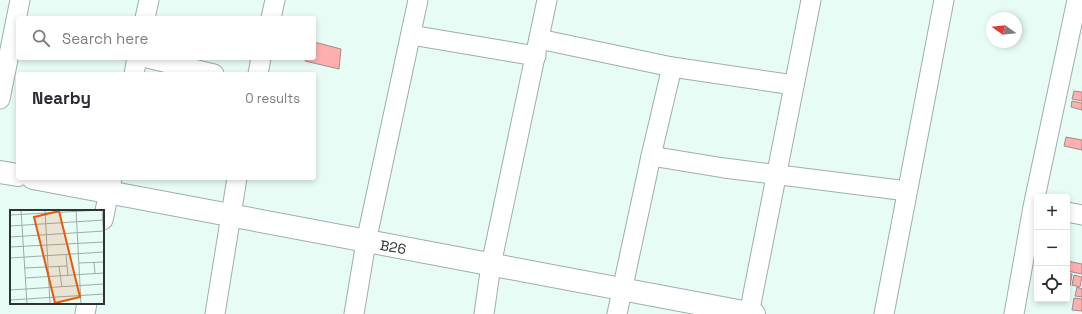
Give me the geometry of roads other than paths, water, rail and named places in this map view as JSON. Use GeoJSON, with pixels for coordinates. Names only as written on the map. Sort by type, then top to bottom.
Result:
{"type":"FeatureCollection","features":[{"type":"Feature","properties":{"kind":"highway"},"geometry":{"type":"LineString","coordinates":[[0,172],[16,175]]}},
{"type":"Feature","properties":{"kind":"highway","name":"B26"},"geometry":{"type":"LineString","coordinates":[[55,180],[110,185],[230,215],[751,314]]}},
{"type":"Feature","properties":{"kind":"street"},"geometry":{"type":"LineString","coordinates":[[17,16],[20,0]]}},
{"type":"Feature","properties":{"kind":"street"},"geometry":{"type":"LineString","coordinates":[[145,16],[148,0]]}},
{"type":"Feature","properties":{"kind":"street"},"geometry":{"type":"LineString","coordinates":[[272,16],[276,0]]}},
{"type":"Feature","properties":{"kind":"street"},"geometry":{"type":"LineString","coordinates":[[354,314],[366,242],[418,0]]}},
{"type":"Feature","properties":{"kind":"street"},"geometry":{"type":"LineString","coordinates":[[484,314],[491,265],[547,0]]}},
{"type":"Feature","properties":{"kind":"street"},"geometry":{"type":"LineString","coordinates":[[751,314],[811,0]]}},
{"type":"Feature","properties":{"kind":"street"},"geometry":{"type":"LineString","coordinates":[[884,314],[944,0]]}},
{"type":"Feature","properties":{"kind":"street"},"geometry":{"type":"LineString","coordinates":[[1038,194],[1077,0]]}},
{"type":"Feature","properties":{"kind":"street"},"geometry":{"type":"LineString","coordinates":[[0,99],[16,20]]}},
{"type":"Feature","properties":{"kind":"street"},"geometry":{"type":"LineString","coordinates":[[411,35],[538,48],[794,85]]}},
{"type":"Feature","properties":{"kind":"street"},"geometry":{"type":"LineString","coordinates":[[134,72],[137,60]]}},
{"type":"Feature","properties":{"kind":"street"},"geometry":{"type":"LineString","coordinates":[[155,60],[206,72]]}},
{"type":"Feature","properties":{"kind":"street"},"geometry":{"type":"LineString","coordinates":[[258,72],[261,60]]}},
{"type":"Feature","properties":{"kind":"street"},"geometry":{"type":"LineString","coordinates":[[617,314],[672,67]]}},
{"type":"Feature","properties":{"kind":"street"},"geometry":{"type":"LineString","coordinates":[[651,156],[777,175],[907,191]]}},
{"type":"Feature","properties":{"kind":"street"},"geometry":{"type":"LineString","coordinates":[[215,314],[237,180]]}},
{"type":"Feature","properties":{"kind":"street"},"geometry":{"type":"LineString","coordinates":[[104,215],[110,185]]}},
{"type":"Feature","properties":{"kind":"street"},"geometry":{"type":"LineString","coordinates":[[1014,314],[1034,212]]}},
{"type":"Feature","properties":{"kind":"street"},"geometry":{"type":"LineString","coordinates":[[1070,213],[1082,215]]}},
{"type":"Feature","properties":{"kind":"street"},"geometry":{"type":"LineString","coordinates":[[85,314],[87,304]]}}]}
